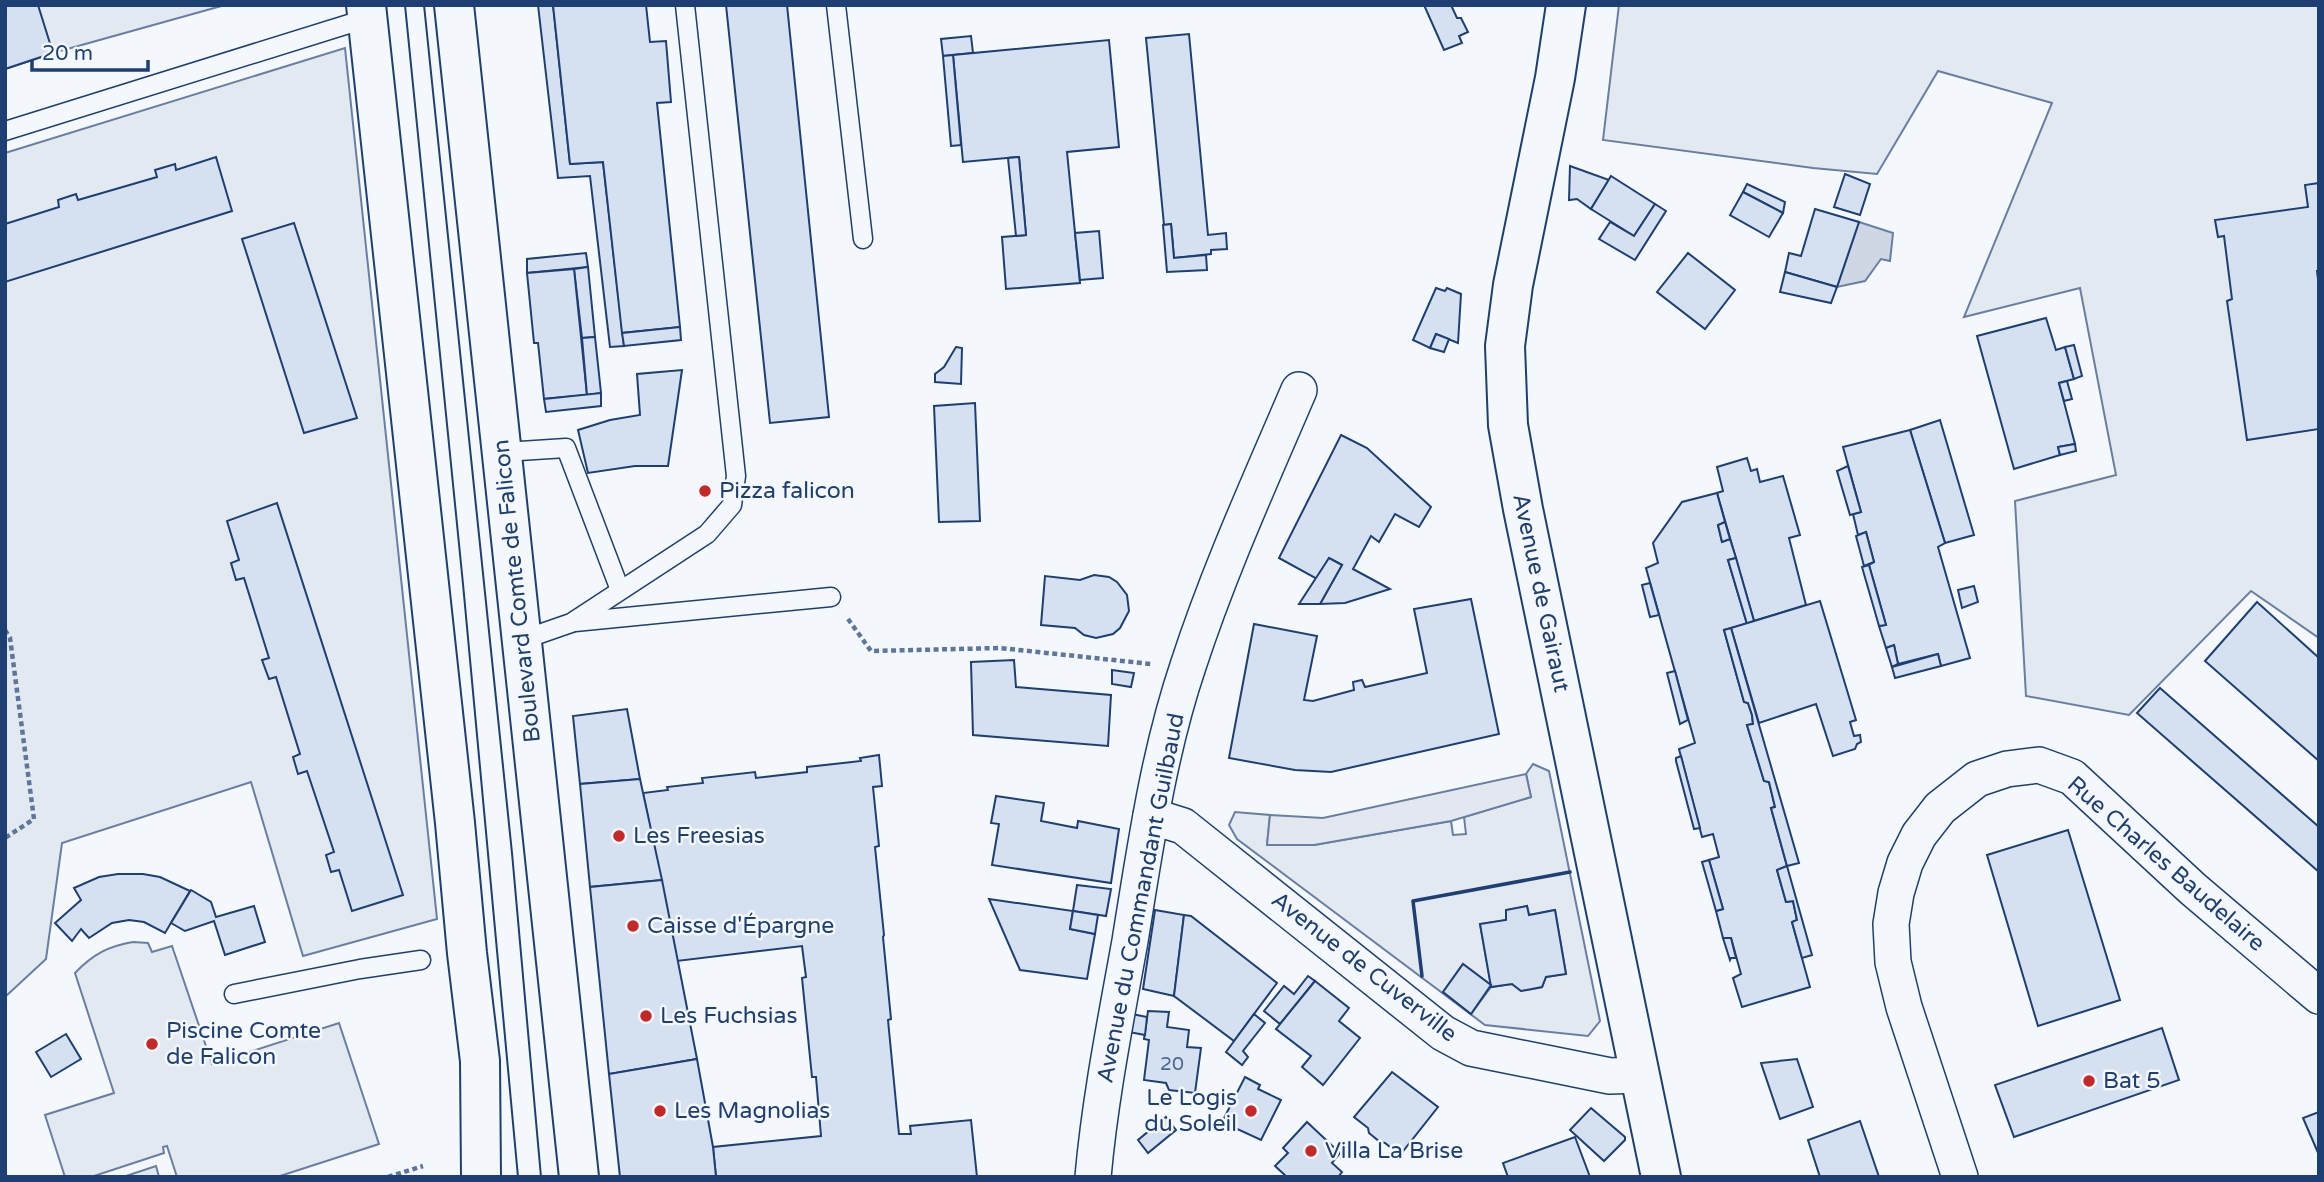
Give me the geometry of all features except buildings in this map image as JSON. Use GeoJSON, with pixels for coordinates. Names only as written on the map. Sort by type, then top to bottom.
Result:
{"type":"FeatureCollection","features":[{"type":"Feature","properties":{"kind":"main road","name":"Boulevard Comte de Falicon"},"geometry":{"type":"LineString","coordinates":[[454,5],[579,1177]]}},
{"type":"Feature","properties":{"kind":"main road","name":"Avenue de Gairaut"},"geometry":{"type":"LineString","coordinates":[[1566,5],[1555,78],[1513,285],[1505,346],[1508,425],[1525,523],[1661,1177]]}},
{"type":"Feature","properties":{"kind":"main road"},"geometry":{"type":"LineString","coordinates":[[367,12],[480,1061],[481,1177]]}},
{"type":"Feature","properties":{"kind":"street","name":"Avenue du Commandant Guilbaud"},"geometry":{"type":"LineString","coordinates":[[1100,1172],[1100,1119],[1151,816],[1169,733],[1187,668],[1221,570],[1299,390]]}},
{"type":"Feature","properties":{"kind":"street","name":"Rue Charles Baudelaire"},"geometry":{"type":"LineString","coordinates":[[1960,1177],[1903,1007],[1893,962],[1891,924],[1905,863],[1919,835],[1940,808],[1977,779],[2007,769],[2039,765],[2072,777],[2193,889],[2319,996]]}},
{"type":"Feature","properties":{"kind":"street","name":"Avenue de Cuverville"},"geometry":{"type":"LineString","coordinates":[[1151,816],[1183,827],[1443,1033],[1471,1048],[1610,1076],[1639,1076]]}},
{"type":"Feature","properties":{"kind":"lane"},"geometry":{"type":"LineString","coordinates":[[522,640],[571,622],[707,534],[732,505],[736,477],[685,5]]}},
{"type":"Feature","properties":{"kind":"lane"},"geometry":{"type":"LineString","coordinates":[[836,5],[863,239]]}},
{"type":"Feature","properties":{"kind":"lane"},"geometry":{"type":"LineString","coordinates":[[5,131],[367,12]]}},
{"type":"Feature","properties":{"kind":"lane"},"geometry":{"type":"LineString","coordinates":[[503,452],[566,448],[620,590]]}},
{"type":"Feature","properties":{"kind":"lane"},"geometry":{"type":"LineString","coordinates":[[571,622],[831,597]]}},
{"type":"Feature","properties":{"kind":"lane"},"geometry":{"type":"LineString","coordinates":[[233,994],[421,960]]}},
{"type":"Feature","properties":{"kind":"path"},"geometry":{"type":"LineString","coordinates":[[831,597],[871,651],[1000,648],[1187,668]]}},
{"type":"Feature","properties":{"kind":"path"},"geometry":{"type":"LineString","coordinates":[[5,630],[10,638],[34,819],[5,838]]}},
{"type":"Feature","properties":{"kind":"path"},"geometry":{"type":"LineString","coordinates":[[388,1177],[424,1166]]}},
{"type":"Feature","properties":{"kind":"shaded area"},"geometry":{"type":"Polygon","coordinates":[[[5,5],[225,5],[5,69],[5,5]]]}},
{"type":"Feature","properties":{"kind":"shaded area"},"geometry":{"type":"Polygon","coordinates":[[[1619,5],[2319,5],[2319,638],[2251,591],[2129,715],[2026,696],[2015,501],[2116,475],[2080,288],[1964,317],[2052,103],[1938,71],[1877,174],[1603,140],[1619,5]]]}},
{"type":"Feature","properties":{"kind":"shaded area"},"geometry":{"type":"Polygon","coordinates":[[[345,48],[437,919],[303,956],[251,782],[62,843],[46,959],[5,997],[5,153],[345,48]]]}},
{"type":"Feature","properties":{"kind":"shaded area"},"geometry":{"type":"Polygon","coordinates":[[[1859,222],[1893,233],[1890,261],[1881,259],[1865,281],[1837,287],[1859,222]]]}},
{"type":"Feature","properties":{"kind":"shaded area"},"geometry":{"type":"Polygon","coordinates":[[[1533,764],[1549,771],[1600,1021],[1588,1036],[1485,1025],[1237,839],[1229,825],[1235,812],[1270,815],[1267,845],[1314,845],[1451,821],[1453,835],[1466,834],[1464,817],[1531,797],[1526,774],[1533,764]],[[1527,906],[1506,910],[1506,920],[1480,924],[1491,985],[1463,964],[1443,992],[1471,1014],[1491,987],[1512,984],[1521,991],[1542,987],[1546,977],[1566,974],[1555,910],[1529,915],[1527,906]]]}},
{"type":"Feature","properties":{"kind":"shaded area"},"geometry":{"type":"Polygon","coordinates":[[[1526,774],[1531,797],[1451,821],[1314,845],[1267,845],[1270,815],[1323,818],[1526,774]]]}},
{"type":"Feature","properties":{"kind":"shaded area","name":"Piscine Comte de Falicon"},"geometry":{"type":"Polygon","coordinates":[[[133,942],[148,943],[152,952],[172,946],[212,1064],[339,1023],[379,1144],[277,1177],[177,1177],[167,1146],[163,1147],[164,1153],[91,1177],[65,1177],[45,1115],[114,1093],[75,973],[102,952],[133,942]]]}},
{"type":"Feature","properties":{"kind":"shaded area"},"geometry":{"type":"Polygon","coordinates":[[[156,1166],[159,1177],[123,1177],[156,1166]]]}},
{"type":"Feature","properties":{"kind":"tram line"},"geometry":{"type":"LineString","coordinates":[[405,5],[463,584],[518,1177]]}},
{"type":"Feature","properties":{"kind":"tram line"},"geometry":{"type":"LineString","coordinates":[[424,5],[512,853],[541,1177]]}},
{"type":"Feature","properties":{"kind":"wall"},"geometry":{"type":"LineString","coordinates":[[1422,976],[1413,901],[1570,872]]}},
{"type":"Feature","properties":{"kind":"place","name":"Pizza falicon"},"geometry":{"type":"Point","coordinates":[705,491]}},
{"type":"Feature","properties":{"kind":"place","name":"Les Freesias"},"geometry":{"type":"Point","coordinates":[619,836]}},
{"type":"Feature","properties":{"kind":"place","name":"Caisse d'Épargne"},"geometry":{"type":"Point","coordinates":[633,926]}},
{"type":"Feature","properties":{"kind":"place","name":"Les Fuchsias"},"geometry":{"type":"Point","coordinates":[646,1016]}},
{"type":"Feature","properties":{"kind":"place","name":"Piscine Comte de Falicon"},"geometry":{"type":"Point","coordinates":[152,1044]}},
{"type":"Feature","properties":{"kind":"place","name":"Bat 5"},"geometry":{"type":"Point","coordinates":[2089,1081]}},
{"type":"Feature","properties":{"kind":"place","name":"Les Magnolias"},"geometry":{"type":"Point","coordinates":[660,1111]}},
{"type":"Feature","properties":{"kind":"place","name":"Le Logis du Soleil"},"geometry":{"type":"Point","coordinates":[1251,1111]}},
{"type":"Feature","properties":{"kind":"place","name":"Villa La Brise"},"geometry":{"type":"Point","coordinates":[1311,1151]}}]}
